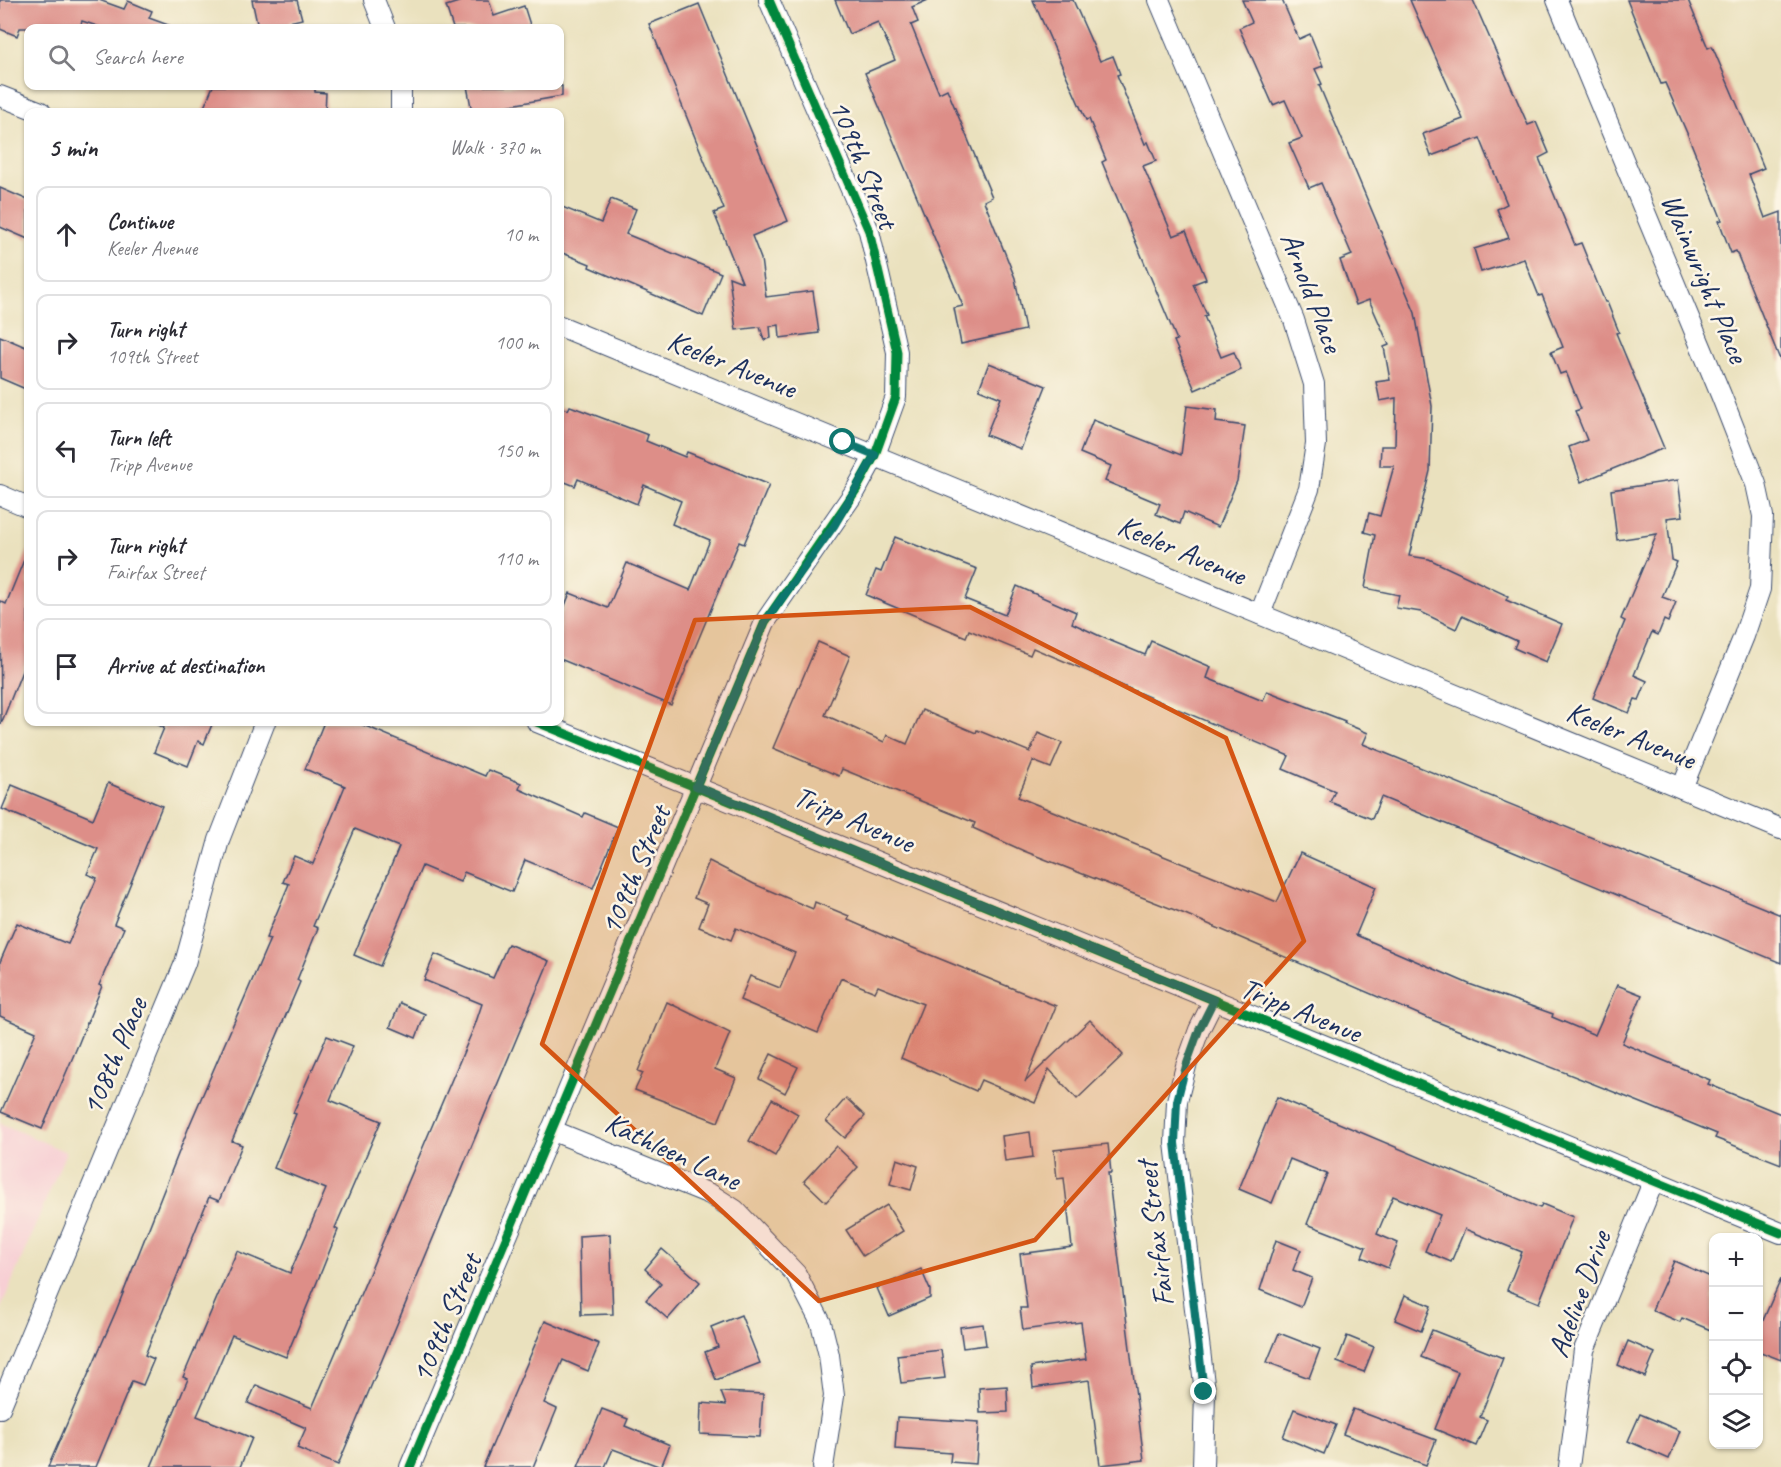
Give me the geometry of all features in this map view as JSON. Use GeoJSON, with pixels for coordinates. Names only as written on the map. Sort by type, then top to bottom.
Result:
{"type":"FeatureCollection","features":[{"type":"Feature","properties":{"kind":"street"},"geometry":{"type":"LineString","coordinates":[[374,0],[383,24]]}},
{"type":"Feature","properties":{"kind":"street","name":"109th Street"},"geometry":{"type":"LineString","coordinates":[[410,1467],[765,622],[834,526],[875,455],[896,397],[897,352],[869,231],[769,0]]}},
{"type":"Feature","properties":{"kind":"street","name":"Arnold Place"},"geometry":{"type":"LineString","coordinates":[[1159,0],[1294,320],[1314,384],[1316,444],[1309,489],[1260,614]]}},
{"type":"Feature","properties":{"kind":"street","name":"Wainwright Place"},"geometry":{"type":"LineString","coordinates":[[1557,0],[1722,395],[1756,484],[1762,516],[1760,588],[1744,636],[1682,788]]}},
{"type":"Feature","properties":{"kind":"street"},"geometry":{"type":"LineString","coordinates":[[401,90],[401,108]]}},
{"type":"Feature","properties":{"kind":"street"},"geometry":{"type":"LineString","coordinates":[[0,96],[30,108]]}},
{"type":"Feature","properties":{"kind":"street","name":"Keeler Avenue"},"geometry":{"type":"LineString","coordinates":[[564,328],[1781,829]]}},
{"type":"Feature","properties":{"kind":"street"},"geometry":{"type":"LineString","coordinates":[[0,495],[24,505]]}},
{"type":"Feature","properties":{"kind":"street","name":"108th Place"},"geometry":{"type":"LineString","coordinates":[[0,1408],[185,963],[219,840],[263,726]]}},
{"type":"Feature","properties":{"kind":"street","name":"Tripp Avenue"},"geometry":{"type":"LineString","coordinates":[[547,726],[1781,1233]]}},
{"type":"Feature","properties":{"kind":"street","name":"Fairfax Street"},"geometry":{"type":"LineString","coordinates":[[1203,1467],[1204,1392],[1175,1143],[1177,1101],[1186,1066],[1199,1030],[1214,1000]]}},
{"type":"Feature","properties":{"kind":"street","name":"Kathleen Lane"},"geometry":{"type":"LineString","coordinates":[[551,1130],[710,1194],[735,1210],[796,1274],[821,1323],[829,1355],[834,1396],[823,1467]]}},
{"type":"Feature","properties":{"kind":"street","name":"Adeline Drive"},"geometry":{"type":"LineString","coordinates":[[1569,1467],[1584,1350],[1654,1180]]}},
{"type":"Feature","properties":{"kind":"highlighted area"},"geometry":{"type":"Polygon","coordinates":[[[970,607],[1226,738],[1304,941],[1035,1240],[819,1301],[542,1044],[695,620],[970,607]]]}},
{"type":"Feature","properties":{"kind":"shaded area"},"geometry":{"type":"Polygon","coordinates":[[[0,1123],[66,1152],[0,1310],[0,1123]]]}},
{"type":"Feature","properties":{"kind":"building"},"geometry":{"type":"Polygon","coordinates":[[[0,0],[99,0],[124,9],[128,1],[152,11],[149,18],[166,24],[91,24],[82,21],[81,24],[24,24],[24,28],[20,28],[17,36],[0,29],[0,0]]]}},
{"type":"Feature","properties":{"kind":"building"},"geometry":{"type":"Polygon","coordinates":[[[252,0],[297,0],[302,19],[289,22],[289,24],[257,24],[252,0]]]}},
{"type":"Feature","properties":{"kind":"building"},"geometry":{"type":"Polygon","coordinates":[[[465,0],[489,0],[494,16],[524,6],[530,24],[452,24],[446,6],[465,0]]]}},
{"type":"Feature","properties":{"kind":"building"},"geometry":{"type":"Polygon","coordinates":[[[835,0],[928,0],[912,7],[918,22],[911,25],[939,93],[947,89],[992,197],[984,201],[1015,278],[1025,330],[961,344],[954,308],[963,306],[865,73],[895,60],[878,22],[849,34],[835,0]]]}},
{"type":"Feature","properties":{"kind":"building"},"geometry":{"type":"Polygon","coordinates":[[[1033,0],[1073,0],[1100,61],[1113,56],[1120,74],[1117,75],[1145,144],[1148,142],[1156,161],[1143,166],[1173,236],[1186,231],[1206,279],[1193,284],[1207,315],[1204,316],[1221,357],[1234,352],[1241,370],[1195,390],[1174,341],[1177,340],[1102,162],[1106,160],[1089,119],[1086,120],[1033,0]]]}},
{"type":"Feature","properties":{"kind":"building"},"geometry":{"type":"Polygon","coordinates":[[[1242,0],[1282,0],[1299,39],[1310,34],[1323,66],[1315,69],[1322,84],[1319,85],[1415,313],[1432,406],[1430,471],[1409,556],[1429,559],[1508,596],[1506,600],[1562,624],[1546,662],[1514,648],[1517,641],[1462,616],[1456,629],[1421,612],[1396,608],[1399,595],[1365,588],[1375,535],[1364,532],[1369,513],[1380,516],[1394,466],[1380,466],[1381,446],[1395,446],[1396,398],[1380,401],[1376,382],[1390,380],[1384,347],[1389,345],[1369,300],[1356,305],[1340,260],[1352,255],[1321,183],[1309,188],[1289,143],[1302,138],[1285,100],[1273,105],[1239,28],[1252,22],[1242,0]]]}},
{"type":"Feature","properties":{"kind":"building"},"geometry":{"type":"Polygon","coordinates":[[[1410,0],[1473,0],[1528,125],[1536,122],[1549,153],[1539,158],[1575,245],[1581,243],[1605,302],[1607,302],[1619,332],[1616,333],[1664,448],[1581,482],[1569,447],[1587,440],[1575,411],[1581,409],[1566,372],[1560,374],[1551,352],[1563,347],[1542,295],[1539,296],[1524,259],[1481,272],[1474,249],[1509,238],[1497,209],[1507,204],[1480,138],[1431,156],[1423,134],[1463,119],[1410,0]]]}},
{"type":"Feature","properties":{"kind":"building"},"geometry":{"type":"Polygon","coordinates":[[[1627,0],[1688,0],[1708,48],[1712,46],[1751,137],[1764,168],[1749,174],[1765,218],[1781,212],[1781,362],[1736,251],[1731,253],[1719,221],[1722,220],[1687,133],[1665,83],[1661,84],[1627,0]]]}},
{"type":"Feature","properties":{"kind":"building"},"geometry":{"type":"Polygon","coordinates":[[[699,4],[788,221],[752,236],[761,259],[766,297],[813,291],[819,333],[780,338],[779,325],[770,326],[771,338],[764,340],[760,327],[736,330],[729,277],[742,282],[714,213],[724,209],[649,24],[699,4]]]}},
{"type":"Feature","properties":{"kind":"building"},"geometry":{"type":"Polygon","coordinates":[[[211,90],[315,90],[315,92],[326,93],[325,108],[204,108],[211,90]]]}},
{"type":"Feature","properties":{"kind":"building"},"geometry":{"type":"Polygon","coordinates":[[[468,90],[562,90],[562,96],[494,108],[471,108],[468,90]]]}},
{"type":"Feature","properties":{"kind":"building"},"geometry":{"type":"Polygon","coordinates":[[[0,188],[24,198],[24,237],[0,227],[0,188]]]}},
{"type":"Feature","properties":{"kind":"building"},"geometry":{"type":"Polygon","coordinates":[[[611,199],[636,209],[626,234],[721,273],[703,316],[589,267],[590,264],[564,254],[564,208],[601,223],[611,199]]]}},
{"type":"Feature","properties":{"kind":"building"},"geometry":{"type":"Polygon","coordinates":[[[0,336],[24,346],[24,388],[0,378],[0,336]]]}},
{"type":"Feature","properties":{"kind":"building"},"geometry":{"type":"Polygon","coordinates":[[[989,363],[1046,386],[1021,449],[986,435],[1001,398],[979,389],[989,363]]]}},
{"type":"Feature","properties":{"kind":"building"},"geometry":{"type":"Polygon","coordinates":[[[570,406],[648,435],[646,441],[685,457],[687,452],[769,485],[744,544],[739,542],[671,705],[564,661],[564,608],[570,593],[608,608],[627,563],[690,590],[710,540],[672,524],[681,501],[644,485],[637,504],[578,479],[575,486],[564,482],[564,408],[568,410],[570,406]]]}},
{"type":"Feature","properties":{"kind":"building"},"geometry":{"type":"Polygon","coordinates":[[[1187,406],[1217,410],[1216,422],[1245,426],[1237,481],[1218,527],[1184,512],[1180,524],[1156,514],[1160,504],[1105,481],[1111,466],[1080,453],[1093,420],[1181,455],[1187,406]]]}},
{"type":"Feature","properties":{"kind":"building"},"geometry":{"type":"Polygon","coordinates":[[[1678,480],[1683,516],[1667,518],[1672,560],[1677,562],[1662,597],[1676,602],[1668,622],[1664,620],[1658,635],[1652,632],[1634,675],[1647,681],[1639,700],[1635,699],[1629,713],[1593,698],[1625,621],[1621,619],[1657,534],[1617,540],[1611,490],[1678,480]]]}},
{"type":"Feature","properties":{"kind":"building"},"geometry":{"type":"Polygon","coordinates":[[[895,537],[977,569],[965,599],[1005,615],[1017,586],[1076,612],[1072,623],[1104,638],[1145,655],[1151,641],[1211,667],[1207,678],[1263,701],[1267,691],[1345,721],[1344,723],[1368,733],[1363,744],[1781,915],[1781,963],[1381,797],[1372,819],[1330,802],[1335,791],[1283,769],[1289,756],[1033,648],[1030,655],[969,630],[966,637],[866,595],[876,570],[881,572],[895,537]]]}},
{"type":"Feature","properties":{"kind":"building"},"geometry":{"type":"Polygon","coordinates":[[[24,560],[24,666],[1,724],[0,601],[6,604],[24,560]]]}},
{"type":"Feature","properties":{"kind":"building"},"geometry":{"type":"Polygon","coordinates":[[[818,642],[850,656],[825,715],[884,742],[887,735],[907,744],[922,710],[976,733],[977,730],[1030,752],[1038,733],[1062,743],[1051,768],[1033,761],[1018,797],[1277,902],[1300,853],[1376,887],[1356,935],[1469,984],[1553,1014],[1552,1017],[1595,1035],[1617,985],[1642,995],[1622,1043],[1710,1080],[1708,1084],[1781,1114],[1781,1164],[1715,1138],[1717,1134],[1425,1017],[1185,914],[1024,851],[973,828],[975,823],[842,769],[839,776],[773,748],[818,642]]]}},
{"type":"Feature","properties":{"kind":"building"},"geometry":{"type":"Polygon","coordinates":[[[160,726],[211,726],[204,744],[198,741],[188,766],[154,752],[164,728],[160,726]]]}},
{"type":"Feature","properties":{"kind":"building"},"geometry":{"type":"Polygon","coordinates":[[[322,726],[366,726],[485,776],[488,770],[521,783],[519,789],[583,817],[585,813],[618,827],[593,888],[525,860],[512,892],[464,872],[460,882],[422,866],[380,966],[354,955],[399,847],[355,829],[313,926],[318,928],[297,980],[300,982],[232,1141],[242,1145],[219,1201],[209,1197],[145,1355],[154,1359],[143,1385],[132,1381],[96,1467],[48,1467],[116,1311],[190,1124],[270,939],[266,938],[289,884],[283,882],[294,856],[313,864],[345,786],[305,769],[322,726]]]}},
{"type":"Feature","properties":{"kind":"building"},"geometry":{"type":"Polygon","coordinates":[[[108,783],[162,806],[114,924],[124,928],[42,1129],[1,1112],[36,1032],[0,1016],[0,962],[17,923],[68,944],[97,878],[87,874],[98,849],[2,809],[12,785],[93,819],[108,783]]]}},
{"type":"Feature","properties":{"kind":"building"},"geometry":{"type":"Polygon","coordinates":[[[709,861],[754,884],[813,909],[815,902],[849,916],[848,920],[896,941],[1056,1006],[1025,1082],[1090,1020],[1123,1055],[1077,1099],[1049,1069],[1035,1103],[981,1080],[976,1091],[901,1058],[923,1004],[878,986],[875,992],[841,978],[818,1033],[740,1000],[750,976],[780,988],[795,953],[736,928],[731,940],[699,927],[708,904],[694,898],[709,861]]]}},
{"type":"Feature","properties":{"kind":"building"},"geometry":{"type":"Polygon","coordinates":[[[508,944],[549,961],[338,1465],[297,1448],[306,1428],[248,1403],[256,1385],[312,1408],[475,1025],[482,1004],[424,980],[435,954],[493,978],[508,944]]]}},
{"type":"Feature","properties":{"kind":"building"},"geometry":{"type":"Polygon","coordinates":[[[667,1002],[730,1033],[715,1069],[736,1078],[718,1122],[635,1090],[643,1073],[638,1071],[667,1002]]]}},
{"type":"Feature","properties":{"kind":"building"},"geometry":{"type":"Polygon","coordinates":[[[400,1003],[425,1014],[416,1038],[390,1027],[400,1003]]]}},
{"type":"Feature","properties":{"kind":"building"},"geometry":{"type":"Polygon","coordinates":[[[327,1036],[353,1046],[330,1100],[381,1121],[335,1228],[338,1230],[322,1270],[286,1357],[232,1335],[197,1416],[252,1438],[240,1467],[151,1467],[188,1379],[183,1377],[237,1251],[290,1273],[326,1189],[274,1168],[296,1114],[293,1113],[327,1036]]]}},
{"type":"Feature","properties":{"kind":"building"},"geometry":{"type":"Polygon","coordinates":[[[771,1054],[798,1067],[785,1093],[759,1079],[771,1054]]]}},
{"type":"Feature","properties":{"kind":"building"},"geometry":{"type":"Polygon","coordinates":[[[1277,1097],[1540,1208],[1542,1204],[1573,1217],[1539,1303],[1507,1290],[1522,1252],[1465,1229],[1451,1262],[1425,1251],[1440,1215],[1393,1196],[1377,1234],[1398,1243],[1388,1268],[1362,1257],[1366,1247],[1307,1224],[1327,1174],[1290,1159],[1272,1203],[1239,1189],[1277,1097]]]}},
{"type":"Feature","properties":{"kind":"building"},"geometry":{"type":"Polygon","coordinates":[[[846,1098],[865,1116],[845,1138],[826,1121],[846,1098]]]}},
{"type":"Feature","properties":{"kind":"building"},"geometry":{"type":"Polygon","coordinates":[[[772,1099],[798,1114],[775,1156],[749,1141],[772,1099]]]}},
{"type":"Feature","properties":{"kind":"building"},"geometry":{"type":"Polygon","coordinates":[[[1030,1132],[1033,1157],[1005,1161],[1002,1136],[1030,1132]]]}},
{"type":"Feature","properties":{"kind":"building"},"geometry":{"type":"Polygon","coordinates":[[[1108,1144],[1111,1173],[1108,1173],[1144,1460],[1100,1465],[1089,1380],[1033,1388],[1031,1367],[1086,1359],[1081,1322],[1023,1330],[1020,1308],[1027,1308],[1020,1254],[1072,1247],[1064,1178],[1057,1179],[1054,1150],[1108,1144]]]}},
{"type":"Feature","properties":{"kind":"building"},"geometry":{"type":"Polygon","coordinates":[[[836,1146],[858,1167],[826,1202],[804,1181],[836,1146]]]}},
{"type":"Feature","properties":{"kind":"building"},"geometry":{"type":"Polygon","coordinates":[[[897,1159],[918,1166],[911,1190],[890,1184],[897,1159]]]}},
{"type":"Feature","properties":{"kind":"building"},"geometry":{"type":"Polygon","coordinates":[[[887,1205],[903,1231],[863,1256],[846,1230],[887,1205]]]}},
{"type":"Feature","properties":{"kind":"building"},"geometry":{"type":"Polygon","coordinates":[[[610,1234],[613,1314],[581,1315],[579,1236],[610,1234]]]}},
{"type":"Feature","properties":{"kind":"building"},"geometry":{"type":"Polygon","coordinates":[[[1276,1240],[1301,1250],[1293,1270],[1312,1278],[1301,1307],[1260,1290],[1276,1240]]]}},
{"type":"Feature","properties":{"kind":"building"},"geometry":{"type":"Polygon","coordinates":[[[662,1249],[700,1282],[668,1319],[646,1300],[661,1284],[645,1269],[662,1249]]]}},
{"type":"Feature","properties":{"kind":"building"},"geometry":{"type":"Polygon","coordinates":[[[1674,1261],[1709,1276],[1709,1329],[1682,1318],[1680,1322],[1652,1310],[1674,1261]]]}},
{"type":"Feature","properties":{"kind":"building"},"geometry":{"type":"Polygon","coordinates":[[[921,1269],[930,1290],[930,1298],[889,1316],[877,1288],[921,1269]]]}},
{"type":"Feature","properties":{"kind":"building"},"geometry":{"type":"Polygon","coordinates":[[[1781,1279],[1781,1360],[1763,1353],[1763,1320],[1781,1279]]]}},
{"type":"Feature","properties":{"kind":"building"},"geometry":{"type":"Polygon","coordinates":[[[1405,1295],[1431,1306],[1421,1331],[1395,1320],[1405,1295]]]}},
{"type":"Feature","properties":{"kind":"building"},"geometry":{"type":"Polygon","coordinates":[[[741,1315],[760,1363],[716,1380],[705,1352],[718,1347],[711,1327],[741,1315]]]}},
{"type":"Feature","properties":{"kind":"building"},"geometry":{"type":"Polygon","coordinates":[[[545,1321],[599,1344],[588,1371],[563,1360],[544,1403],[557,1409],[533,1467],[483,1467],[545,1321]]]}},
{"type":"Feature","properties":{"kind":"building"},"geometry":{"type":"Polygon","coordinates":[[[983,1324],[986,1345],[963,1348],[960,1327],[983,1324]]]}},
{"type":"Feature","properties":{"kind":"building"},"geometry":{"type":"Polygon","coordinates":[[[1432,1330],[1503,1358],[1480,1417],[1487,1420],[1476,1446],[1435,1429],[1458,1372],[1421,1357],[1432,1330]]]}},
{"type":"Feature","properties":{"kind":"building"},"geometry":{"type":"Polygon","coordinates":[[[1279,1333],[1320,1349],[1309,1378],[1267,1362],[1279,1333]]]}},
{"type":"Feature","properties":{"kind":"building"},"geometry":{"type":"Polygon","coordinates":[[[1347,1336],[1374,1347],[1364,1372],[1337,1362],[1347,1336]]]}},
{"type":"Feature","properties":{"kind":"building"},"geometry":{"type":"Polygon","coordinates":[[[1628,1341],[1655,1353],[1645,1377],[1618,1365],[1628,1341]]]}},
{"type":"Feature","properties":{"kind":"building"},"geometry":{"type":"Polygon","coordinates":[[[941,1350],[945,1378],[901,1383],[897,1355],[941,1350]]]}},
{"type":"Feature","properties":{"kind":"building"},"geometry":{"type":"Polygon","coordinates":[[[1007,1386],[1008,1412],[980,1413],[979,1388],[1007,1386]]]}},
{"type":"Feature","properties":{"kind":"building"},"geometry":{"type":"Polygon","coordinates":[[[721,1392],[763,1394],[760,1437],[700,1434],[701,1403],[726,1405],[721,1392]]]}},
{"type":"Feature","properties":{"kind":"building"},"geometry":{"type":"Polygon","coordinates":[[[602,1409],[628,1419],[625,1426],[670,1445],[661,1467],[613,1449],[605,1467],[578,1467],[602,1409]]]}},
{"type":"Feature","properties":{"kind":"building"},"geometry":{"type":"Polygon","coordinates":[[[1294,1409],[1336,1425],[1324,1454],[1283,1437],[1294,1409]]]}},
{"type":"Feature","properties":{"kind":"building"},"geometry":{"type":"Polygon","coordinates":[[[1353,1409],[1436,1440],[1426,1465],[1343,1434],[1353,1409]]]}},
{"type":"Feature","properties":{"kind":"building"},"geometry":{"type":"Polygon","coordinates":[[[1640,1414],[1680,1431],[1669,1459],[1628,1441],[1640,1414]]]}},
{"type":"Feature","properties":{"kind":"building"},"geometry":{"type":"Polygon","coordinates":[[[897,1417],[979,1422],[976,1464],[950,1462],[951,1453],[895,1449],[897,1417]]]}},
{"type":"Feature","properties":{"kind":"cycle path"},"geometry":{"type":"LineString","coordinates":[[410,1467],[765,622],[856,490],[875,455],[896,397],[897,352],[869,231],[769,0]]}},
{"type":"Feature","properties":{"kind":"cycle path"},"geometry":{"type":"LineString","coordinates":[[547,726],[1781,1233]]}},
{"type":"Feature","properties":{"kind":"route"},"geometry":{"type":"LineString","coordinates":[[843,442],[875,455],[834,526],[765,622],[696,786],[1214,1000],[1199,1030],[1186,1066],[1177,1101],[1175,1143],[1204,1392]]}}]}
